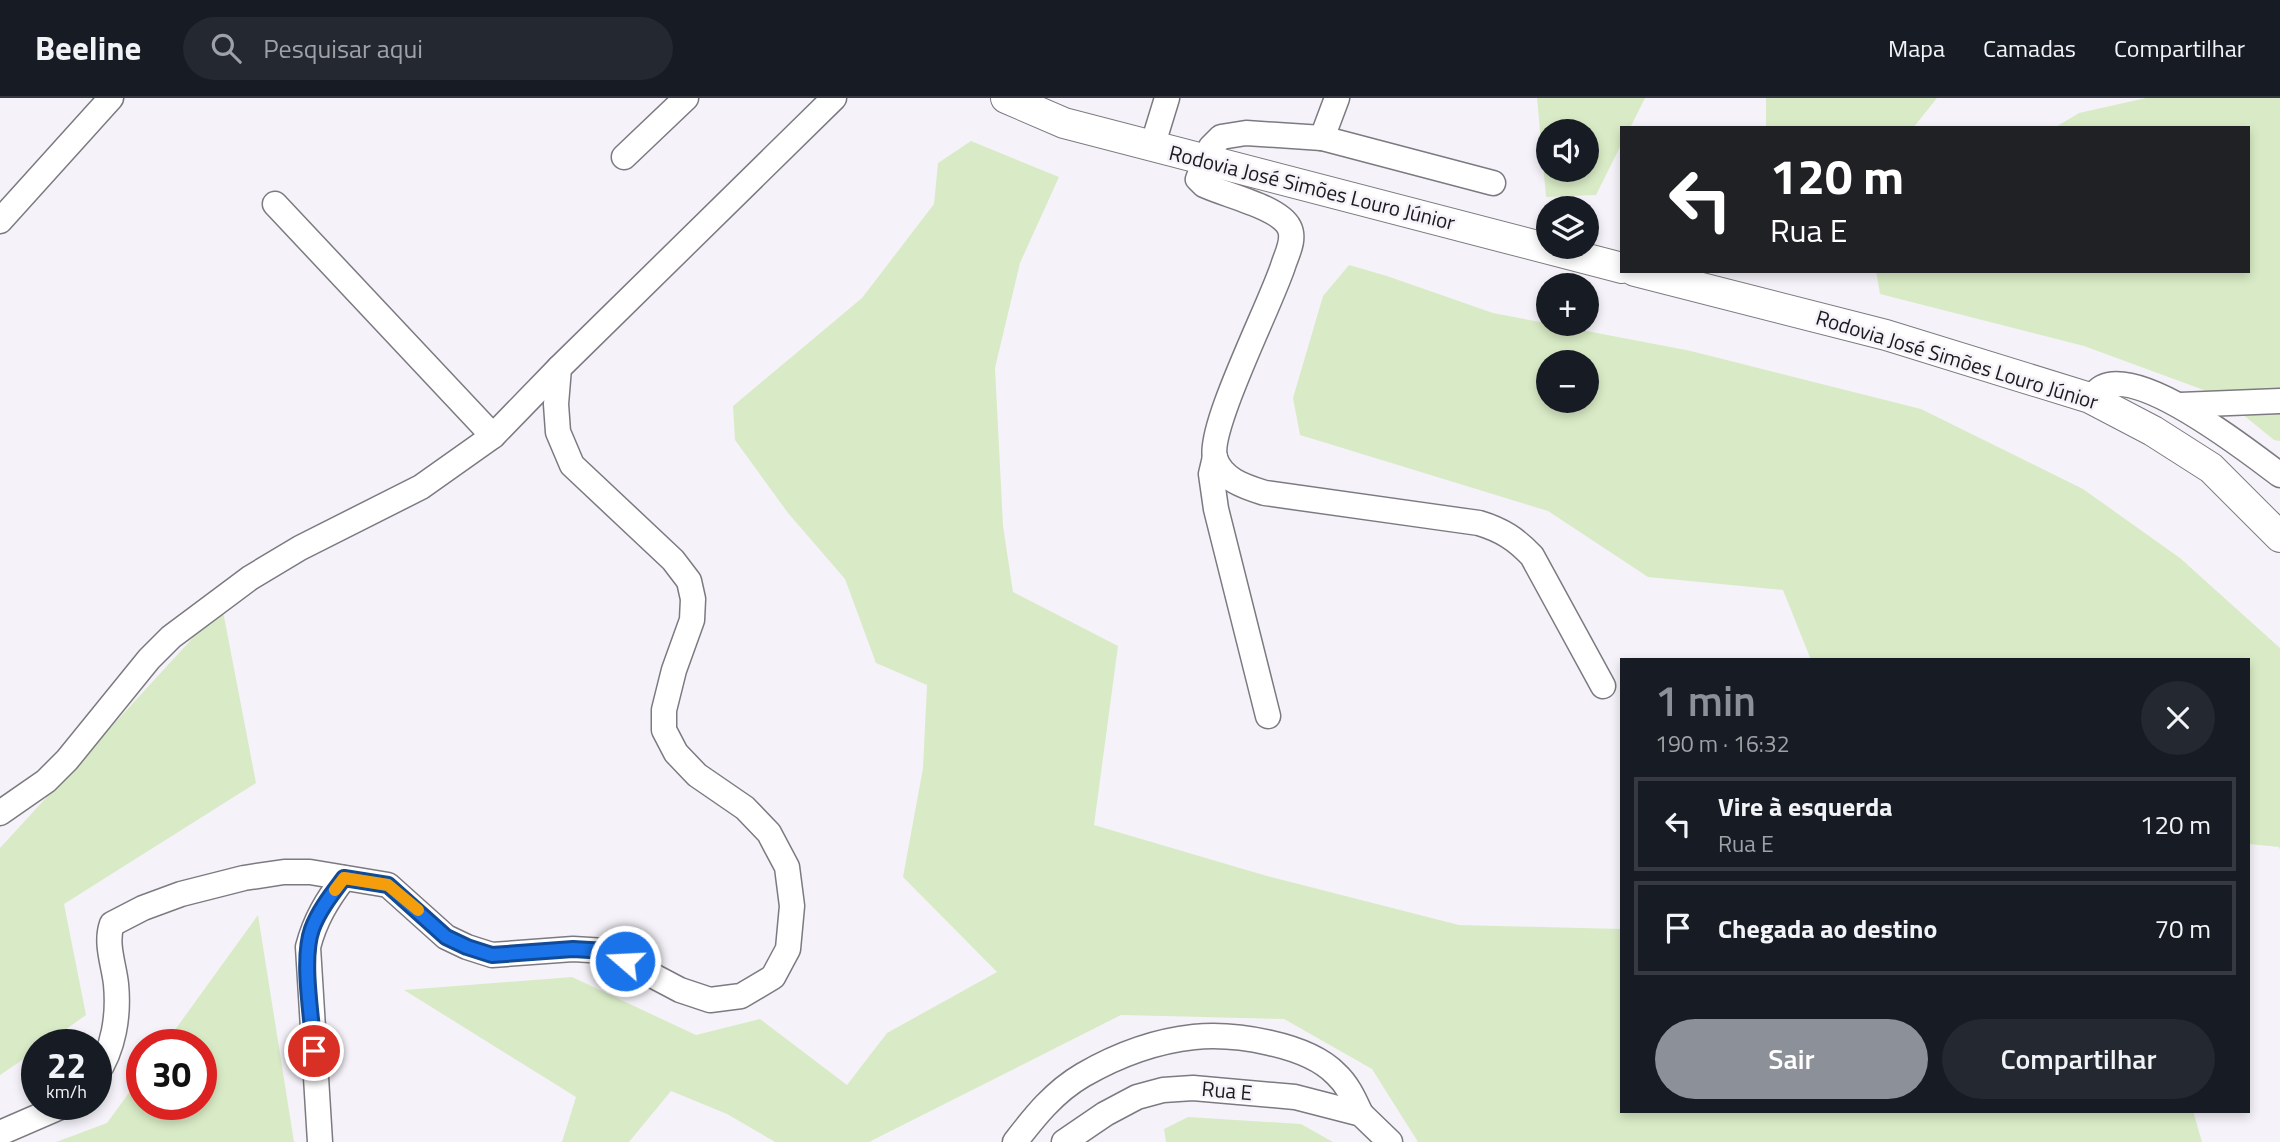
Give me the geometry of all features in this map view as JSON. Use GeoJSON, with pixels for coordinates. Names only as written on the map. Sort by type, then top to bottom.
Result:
{"type":"FeatureCollection","features":[{"type":"Feature","properties":{"kind":"main road","name":"Rodovia José Simões Louro Júnior"},"geometry":{"type":"LineString","coordinates":[[1006,98],[1064,123],[1620,267]]}},
{"type":"Feature","properties":{"kind":"main road","name":"Rodovia José Simões Louro Júnior"},"geometry":{"type":"LineString","coordinates":[[1643,273],[1886,335],[2090,398],[2153,431],[2211,468],[2280,537]]}},
{"type":"Feature","properties":{"kind":"street"},"geometry":{"type":"LineString","coordinates":[[0,221],[111,98]]}},
{"type":"Feature","properties":{"kind":"street"},"geometry":{"type":"LineString","coordinates":[[624,157],[686,98]]}},
{"type":"Feature","properties":{"kind":"street"},"geometry":{"type":"LineString","coordinates":[[0,813],[46,781],[99,724],[149,659],[206,609],[300,548],[421,487],[493,436],[834,98]]}},
{"type":"Feature","properties":{"kind":"street"},"geometry":{"type":"LineString","coordinates":[[1152,147],[1167,98]]}},
{"type":"Feature","properties":{"kind":"street"},"geometry":{"type":"LineString","coordinates":[[1322,138],[1337,98]]}},
{"type":"Feature","properties":{"kind":"street"},"geometry":{"type":"LineString","coordinates":[[1268,716],[1216,509],[1211,474],[1223,413],[1282,271],[1291,241],[1291,228],[1281,217],[1205,185],[1198,179],[1204,161],[1210,147],[1221,137],[1246,133],[1322,138],[1493,183]]}},
{"type":"Feature","properties":{"kind":"street"},"geometry":{"type":"LineString","coordinates":[[275,204],[493,436]]}},
{"type":"Feature","properties":{"kind":"street"},"geometry":{"type":"LineString","coordinates":[[112,1038],[117,1013],[109,937],[115,920],[181,894],[244,878],[284,872],[310,872],[388,885],[446,937],[492,955],[573,949],[607,951],[680,990],[710,1000],[741,996],[773,977],[788,949],[792,906],[788,867],[769,833],[746,807],[697,775],[676,753],[664,730],[664,710],[674,670],[692,620],[693,599],[689,581],[673,560],[572,465],[558,432],[556,404],[559,368]]}},
{"type":"Feature","properties":{"kind":"street"},"geometry":{"type":"LineString","coordinates":[[2090,398],[2102,387],[2118,384],[2153,393],[2180,405],[2238,443],[2280,475]]}},
{"type":"Feature","properties":{"kind":"street"},"geometry":{"type":"LineString","coordinates":[[2180,405],[2280,401]]}},
{"type":"Feature","properties":{"kind":"street"},"geometry":{"type":"LineString","coordinates":[[1215,457],[1226,474],[1240,485],[1265,493],[1479,523],[1500,529],[1532,556],[1603,686]]}},
{"type":"Feature","properties":{"kind":"street"},"geometry":{"type":"LineString","coordinates":[[320,1142],[308,947],[312,929],[324,905],[344,878]]}},
{"type":"Feature","properties":{"kind":"street"},"geometry":{"type":"LineString","coordinates":[[1014,1142],[1047,1101],[1081,1076],[1116,1058],[1154,1045],[1195,1037],[1281,1044],[1307,1054],[1334,1072],[1350,1090],[1361,1114]]}},
{"type":"Feature","properties":{"kind":"street","name":"Rua E"},"geometry":{"type":"LineString","coordinates":[[1064,1142],[1137,1097],[1163,1090],[1193,1088],[1295,1097],[1361,1114],[1390,1142]]}},
{"type":"Feature","properties":{"kind":"street"},"geometry":{"type":"LineString","coordinates":[[0,1133],[30,1120]]}},
{"type":"Feature","properties":{"kind":"green space"},"geometry":{"type":"Polygon","coordinates":[[[1537,98],[1645,98],[1631,126],[1620,126],[1620,147],[1596,195],[1546,196],[1545,182],[1599,182],[1599,119],[1539,119],[1537,98]]]}},
{"type":"Feature","properties":{"kind":"green space"},"geometry":{"type":"Polygon","coordinates":[[[1766,98],[1937,98],[1915,126],[1766,126],[1766,98]]]}},
{"type":"Feature","properties":{"kind":"green space"},"geometry":{"type":"Polygon","coordinates":[[[2146,98],[2280,98],[2280,441],[2274,440],[2220,396],[2084,346],[1880,294],[1876,273],[2250,273],[2250,126],[2057,126],[2079,113],[2146,98]]]}},
{"type":"Feature","properties":{"kind":"green space"},"geometry":{"type":"Polygon","coordinates":[[[971,141],[1059,177],[1020,263],[995,368],[1003,526],[1013,592],[1118,646],[1094,825],[1267,876],[1459,925],[1620,929],[1620,1113],[2194,1113],[2202,1142],[1418,1142],[1372,1069],[1284,1019],[1121,1015],[869,1142],[775,1142],[727,1114],[671,1091],[629,1142],[562,1142],[576,1097],[404,990],[572,977],[696,1035],[760,1019],[847,1085],[887,1033],[997,972],[903,877],[923,768],[927,685],[876,663],[845,579],[788,513],[735,440],[733,406],[862,298],[934,204],[938,163],[971,141]]]}},
{"type":"Feature","properties":{"kind":"green space"},"geometry":{"type":"Polygon","coordinates":[[[1349,265],[1493,313],[1536,321],[1536,336],[1599,336],[1599,333],[1691,351],[1921,409],[2083,489],[2180,558],[2280,648],[2280,850],[2279,847],[2250,844],[2250,658],[1810,658],[1783,590],[1648,577],[1548,511],[1300,435],[1293,398],[1323,296],[1349,265]]]}},
{"type":"Feature","properties":{"kind":"green space"},"geometry":{"type":"Polygon","coordinates":[[[222,606],[256,783],[64,904],[86,1015],[66,1029],[21,1029],[21,1061],[0,1075],[0,848],[222,606]]]}},
{"type":"Feature","properties":{"kind":"green space"},"geometry":{"type":"Polygon","coordinates":[[[258,915],[294,1142],[56,1142],[112,1120],[126,1097],[126,1120],[217,1120],[217,1029],[176,1029],[258,915]]]}},
{"type":"Feature","properties":{"kind":"green space"},"geometry":{"type":"Polygon","coordinates":[[[1188,1117],[1301,1124],[1333,1142],[1166,1142],[1164,1129],[1188,1117]]]}},
{"type":"Feature","properties":{"kind":"slow traffic"},"geometry":{"type":"LineString","coordinates":[[335,890],[344,878],[388,885],[418,910]]}},
{"type":"Feature","properties":{"kind":"route"},"geometry":{"type":"LineString","coordinates":[[314,1051],[308,947],[312,929],[324,905],[344,878],[388,885],[446,937],[492,955],[573,949],[607,951],[625,961]]}}]}
